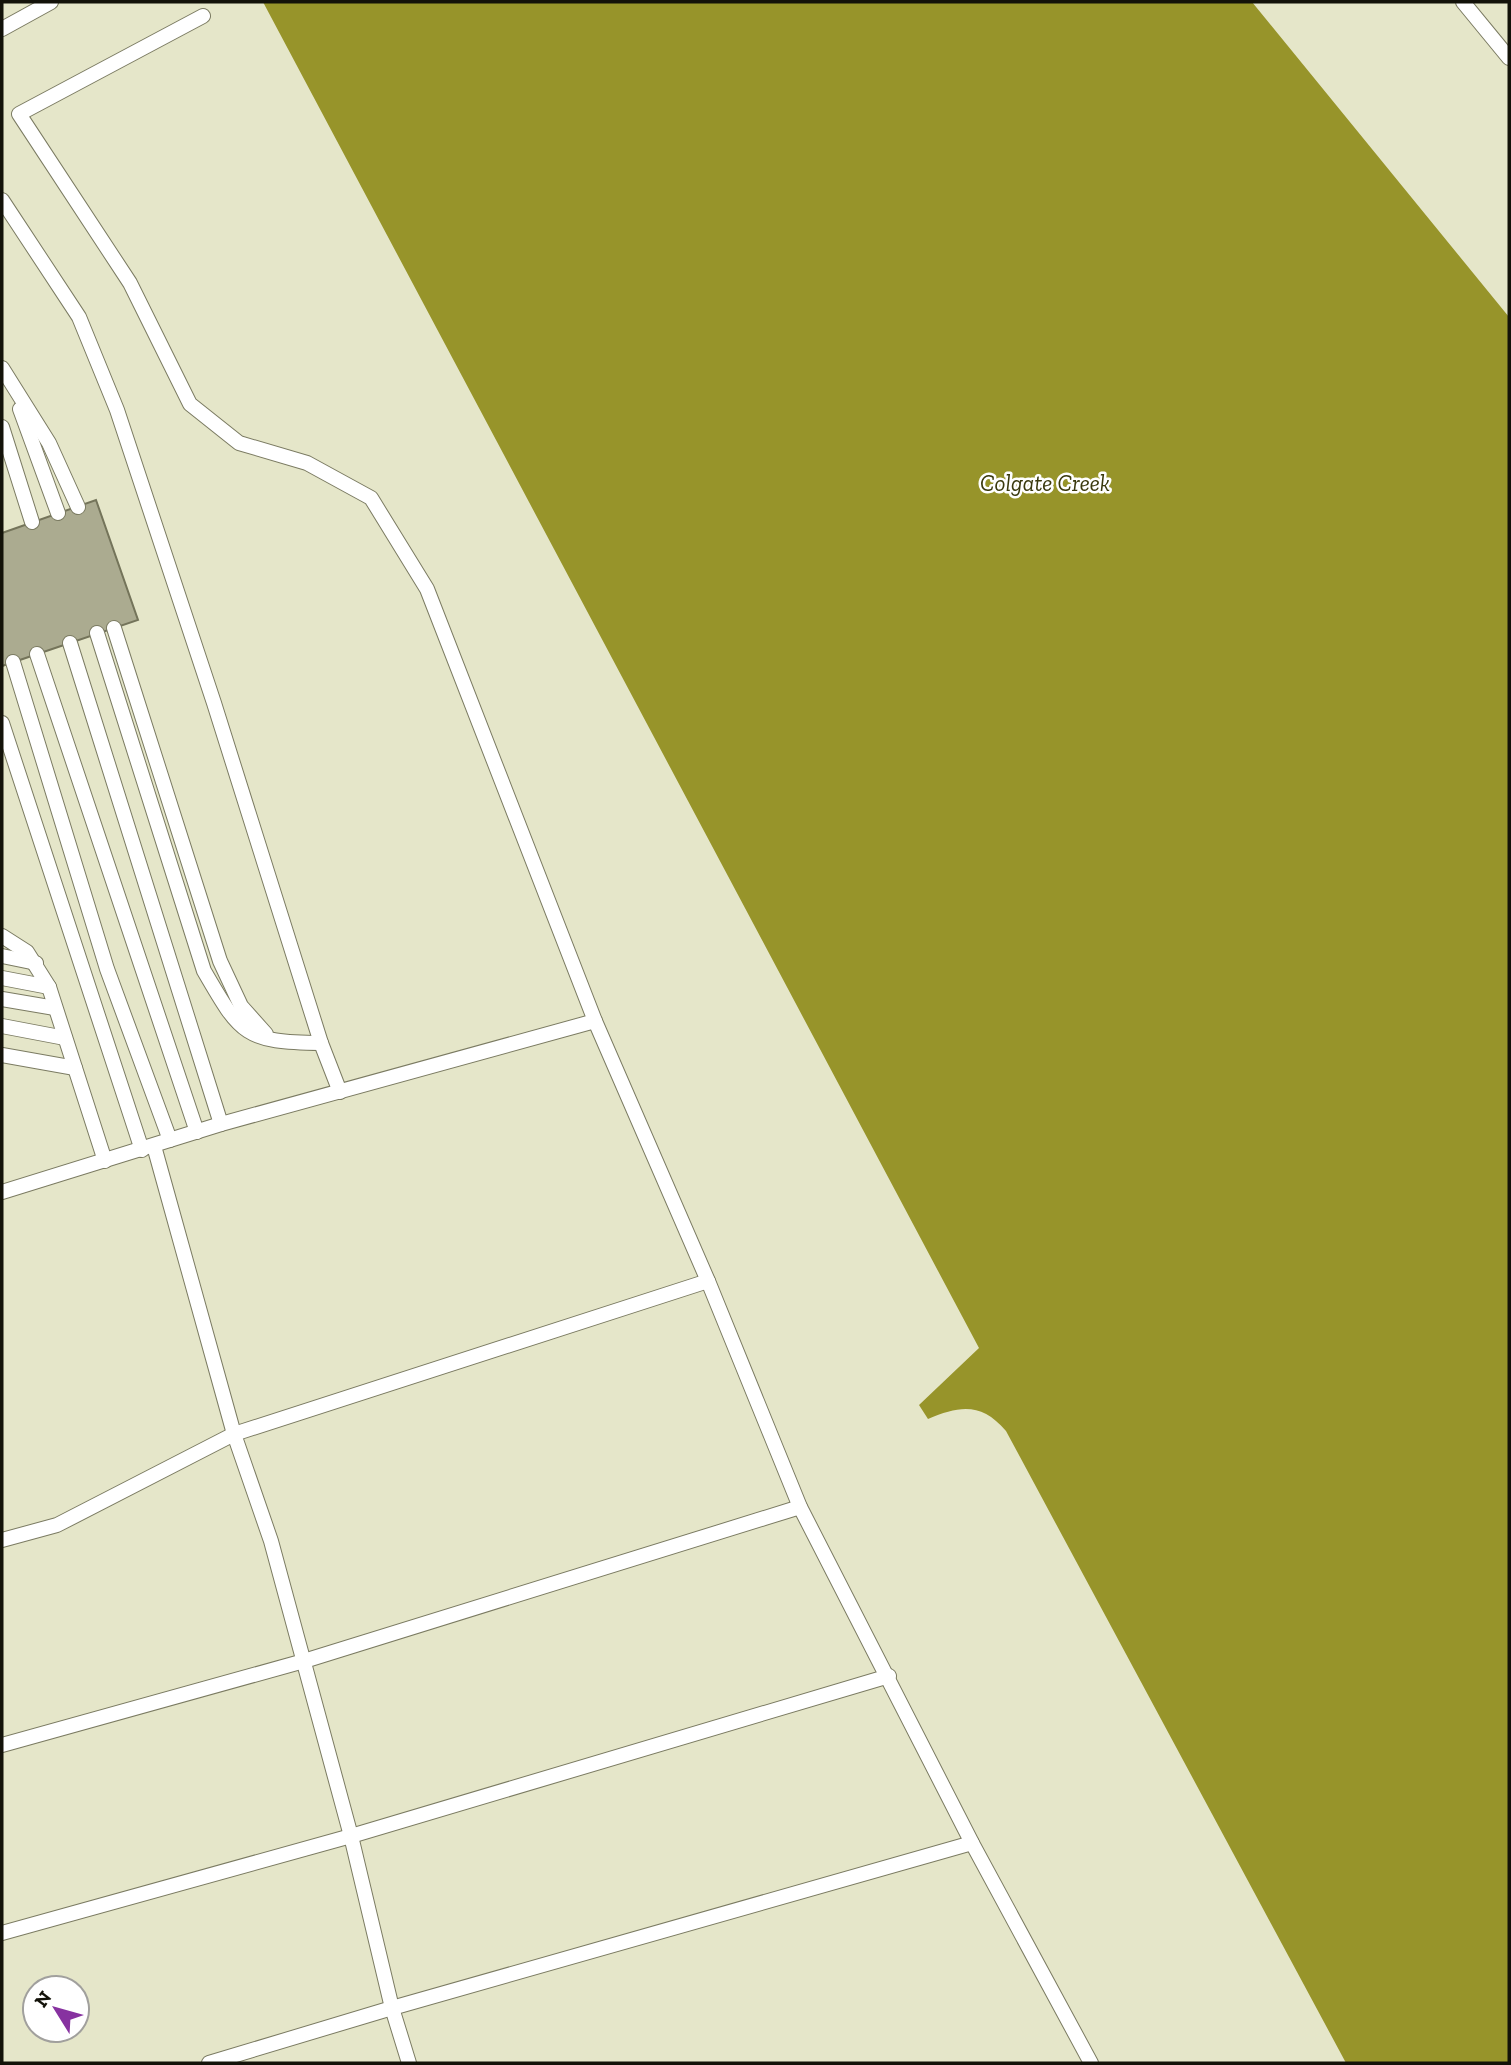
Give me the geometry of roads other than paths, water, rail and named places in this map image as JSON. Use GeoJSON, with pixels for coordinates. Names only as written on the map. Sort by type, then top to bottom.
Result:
{"type":"FeatureCollection","features":[{"type":"Feature","properties":{"kind":"lane"},"geometry":{"type":"LineString","coordinates":[[2,29],[51,2]]}},
{"type":"Feature","properties":{"kind":"lane"},"geometry":{"type":"LineString","coordinates":[[1462,2],[1509,58]]}},
{"type":"Feature","properties":{"kind":"lane"},"geometry":{"type":"LineString","coordinates":[[204,16],[19,114],[130,283],[190,404],[239,443],[307,463],[371,498],[427,589],[595,1021],[708,1280],[800,1507],[889,1676],[972,1843],[1091,2063]]}},
{"type":"Feature","properties":{"kind":"lane"},"geometry":{"type":"LineString","coordinates":[[2,200],[79,317],[117,410],[214,703],[321,1043],[340,1092]]}},
{"type":"Feature","properties":{"kind":"lane"},"geometry":{"type":"LineString","coordinates":[[2,368],[49,443],[78,507]]}},
{"type":"Feature","properties":{"kind":"lane"},"geometry":{"type":"LineString","coordinates":[[10,381],[58,513]]}},
{"type":"Feature","properties":{"kind":"lane"},"geometry":{"type":"LineString","coordinates":[[2,427],[32,522]]}},
{"type":"Feature","properties":{"kind":"lane"},"geometry":{"type":"LineString","coordinates":[[114,628],[220,961],[241,1006],[262,1031],[279,1042]]}},
{"type":"Feature","properties":{"kind":"lane"},"geometry":{"type":"LineString","coordinates":[[97,634],[204,971],[232,1018],[258,1037],[279,1042],[321,1043]]}},
{"type":"Feature","properties":{"kind":"lane"},"geometry":{"type":"LineString","coordinates":[[70,643],[221,1124]]}},
{"type":"Feature","properties":{"kind":"lane"},"geometry":{"type":"LineString","coordinates":[[37,654],[198,1132]]}},
{"type":"Feature","properties":{"kind":"lane"},"geometry":{"type":"LineString","coordinates":[[13,663],[107,969],[170,1140]]}},
{"type":"Feature","properties":{"kind":"lane"},"geometry":{"type":"LineString","coordinates":[[2,723],[148,1148],[234,1434],[271,1541],[351,1836],[392,2008],[409,2063]]}},
{"type":"Feature","properties":{"kind":"lane"},"geometry":{"type":"LineString","coordinates":[[2,936],[27,952],[36,962],[49,987],[105,1161]]}},
{"type":"Feature","properties":{"kind":"lane"},"geometry":{"type":"LineString","coordinates":[[2,956],[36,962]]}},
{"type":"Feature","properties":{"kind":"lane"},"geometry":{"type":"LineString","coordinates":[[2,978],[49,987]]}},
{"type":"Feature","properties":{"kind":"lane"},"geometry":{"type":"LineString","coordinates":[[2,999],[55,1008]]}},
{"type":"Feature","properties":{"kind":"lane"},"geometry":{"type":"LineString","coordinates":[[2,1192],[221,1124],[595,1021]]}},
{"type":"Feature","properties":{"kind":"lane"},"geometry":{"type":"LineString","coordinates":[[2,1026],[65,1038]]}},
{"type":"Feature","properties":{"kind":"lane"},"geometry":{"type":"LineString","coordinates":[[2,1055],[75,1068]]}},
{"type":"Feature","properties":{"kind":"lane"},"geometry":{"type":"LineString","coordinates":[[2,1540],[57,1525],[234,1434],[708,1280]]}},
{"type":"Feature","properties":{"kind":"lane"},"geometry":{"type":"LineString","coordinates":[[2,1745],[304,1661],[800,1507]]}},
{"type":"Feature","properties":{"kind":"lane"},"geometry":{"type":"LineString","coordinates":[[2,1933],[351,1836],[889,1676]]}},
{"type":"Feature","properties":{"kind":"lane"},"geometry":{"type":"LineString","coordinates":[[209,2063],[392,2008],[972,1843]]}},
{"type":"Feature","properties":{"kind":"water","name":"Colgate Creek"},"geometry":{"type":"Polygon","coordinates":[[[263,2],[1252,2],[1509,317],[1509,2063],[1346,2063],[1006,1431],[988,1415],[979,1411],[961,1409],[928,1419],[919,1405],[979,1348],[263,2]]]}}]}
